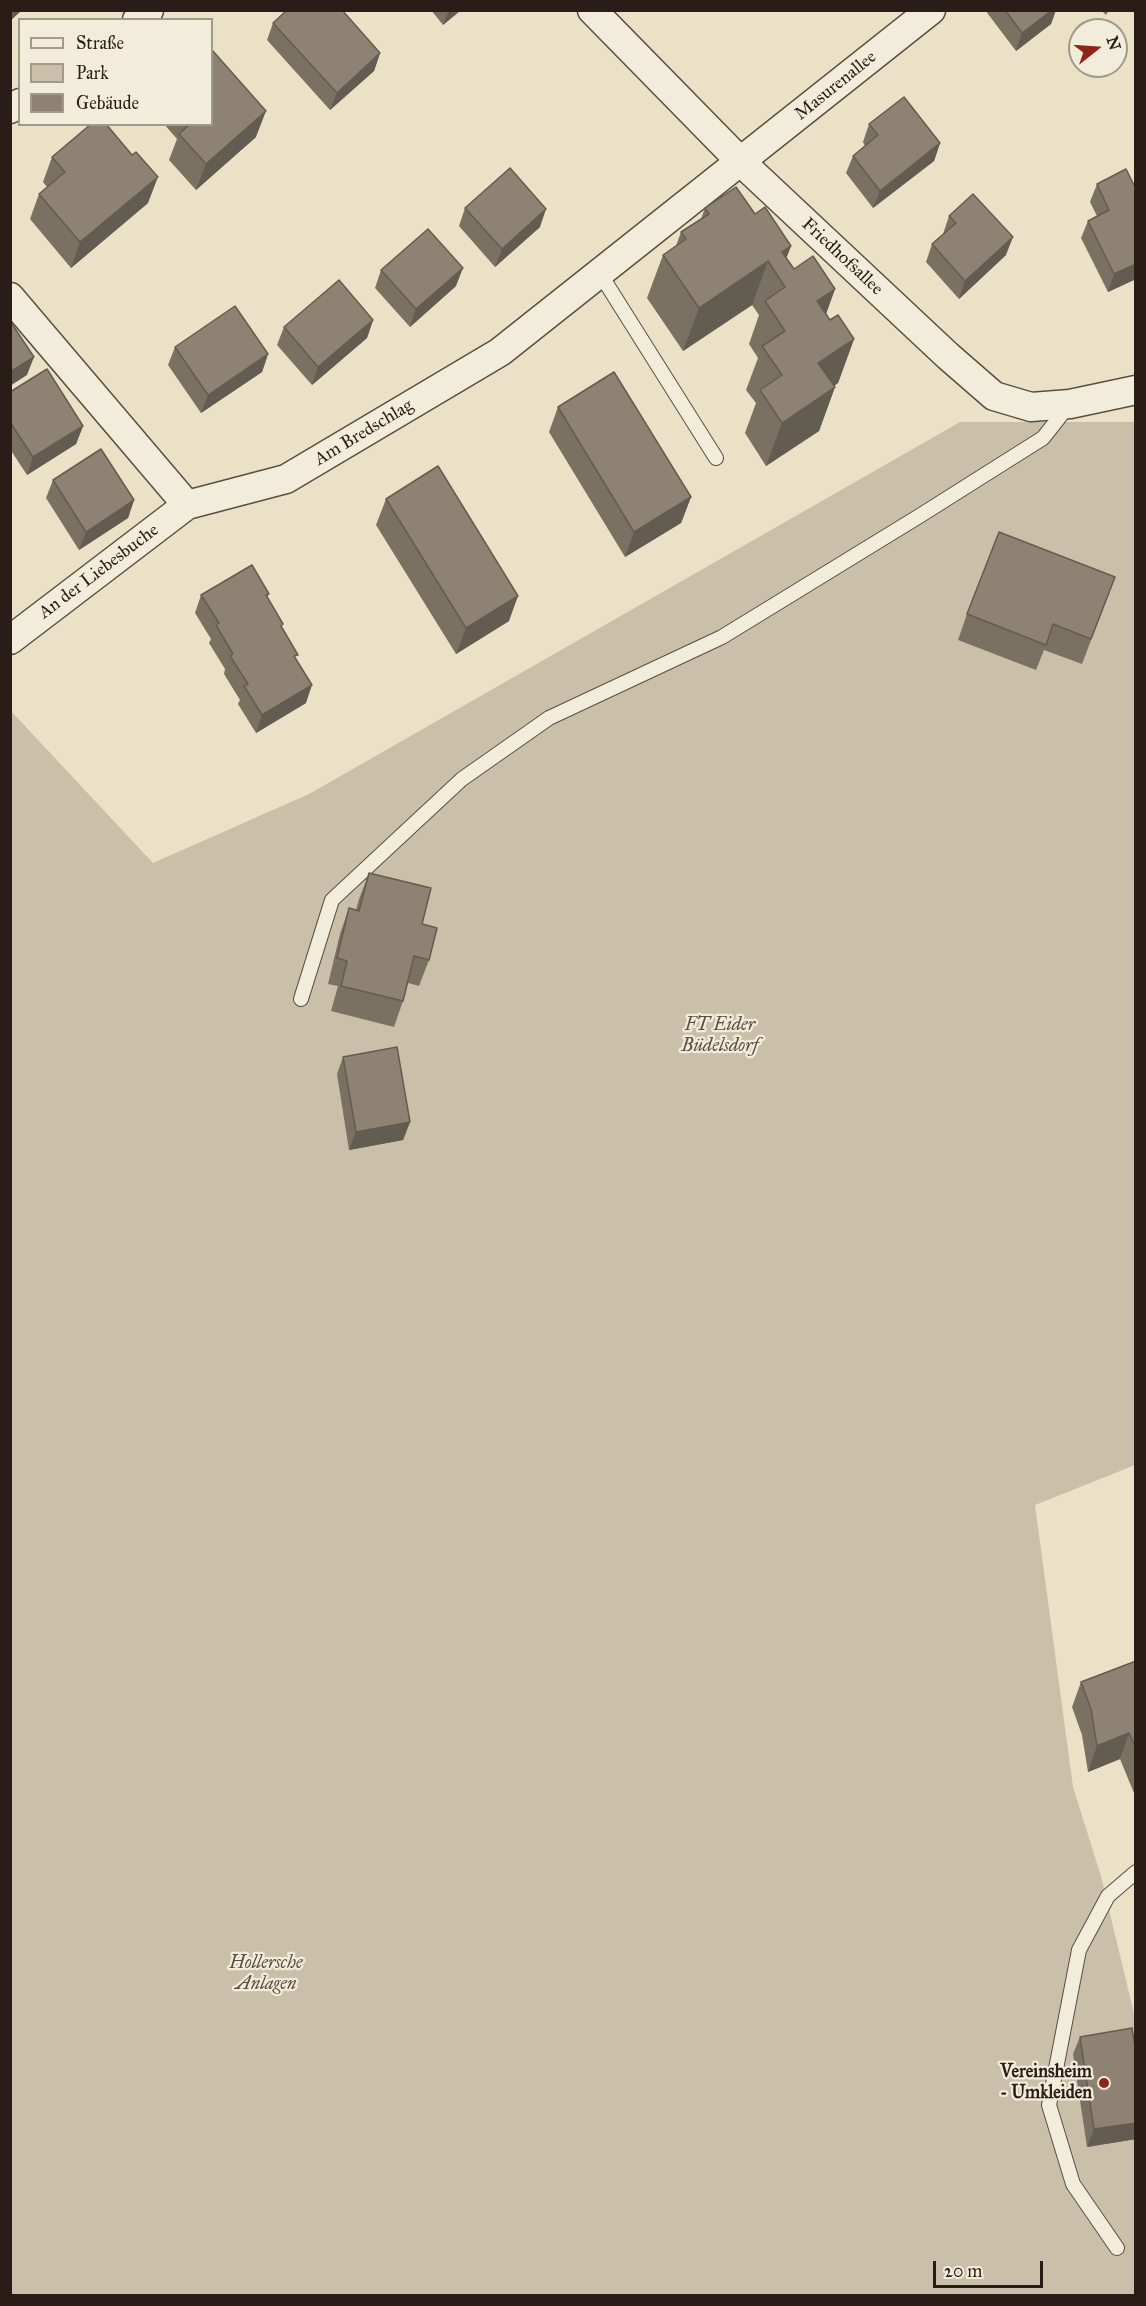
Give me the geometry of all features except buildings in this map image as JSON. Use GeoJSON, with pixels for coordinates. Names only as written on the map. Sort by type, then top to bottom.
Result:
{"type":"FeatureCollection","features":[{"type":"Feature","properties":{"kind":"street","name":"Friedhofsallee"},"geometry":{"type":"LineString","coordinates":[[592,10],[741,162],[948,356],[994,396],[1031,407],[1070,404],[1136,390]]}},
{"type":"Feature","properties":{"kind":"street","name":"Masurenallee"},"geometry":{"type":"LineString","coordinates":[[741,162],[931,10]]}},
{"type":"Feature","properties":{"kind":"street","name":"Am Bredschlag"},"geometry":{"type":"LineString","coordinates":[[187,505],[286,479],[500,352],[741,162]]}},
{"type":"Feature","properties":{"kind":"street"},"geometry":{"type":"LineString","coordinates":[[10,297],[187,505]]}},
{"type":"Feature","properties":{"kind":"street","name":"An der Liebesbuche"},"geometry":{"type":"LineString","coordinates":[[10,640],[187,505]]}},
{"type":"Feature","properties":{"kind":"lane"},"geometry":{"type":"LineString","coordinates":[[599,272],[716,458]]}},
{"type":"Feature","properties":{"kind":"lane"},"geometry":{"type":"LineString","coordinates":[[302,999],[332,900],[462,779],[549,718],[722,637],[911,521],[1042,438],[1070,404]]}},
{"type":"Feature","properties":{"kind":"lane"},"geometry":{"type":"LineString","coordinates":[[1117,2248],[1073,2184],[1049,2105],[1079,1950],[1108,1896],[1136,1872]]}},
{"type":"Feature","properties":{"kind":"green space","name":"FT Eider Büdelsdorf"},"geometry":{"type":"Polygon","coordinates":[[[960,422],[1135,422],[1135,1465],[1035,1505],[1073,1787],[1101,1876],[1135,2018],[1135,2295],[11,2295],[10,710],[153,863],[309,794],[960,422]]]}},
{"type":"Feature","properties":{"kind":"place","name":"Vereinsheim - Umkleiden"},"geometry":{"type":"Point","coordinates":[1104,2083]}},
{"type":"Feature","properties":{"kind":"park label","name":"Hollersche Anlagen"},"geometry":{"type":"Point","coordinates":[266,1974]}}]}
